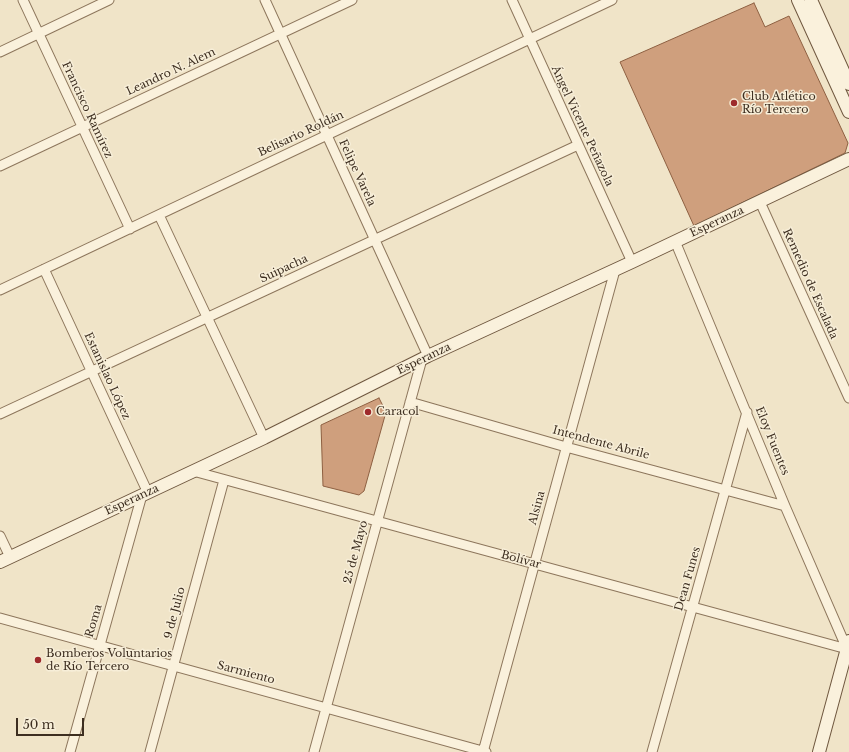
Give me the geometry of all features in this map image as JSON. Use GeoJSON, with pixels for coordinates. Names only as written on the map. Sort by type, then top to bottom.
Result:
{"type":"FeatureCollection","features":[{"type":"Feature","properties":{"kind":"main road"},"geometry":{"type":"LineString","coordinates":[[798,0],[849,112]]}},
{"type":"Feature","properties":{"kind":"main road"},"geometry":{"type":"LineString","coordinates":[[811,0],[849,84]]}},
{"type":"Feature","properties":{"kind":"main road","name":"Esperanza"},"geometry":{"type":"LineString","coordinates":[[5,560],[264,438],[425,357],[615,270],[849,159]]}},
{"type":"Feature","properties":{"kind":"main road"},"geometry":{"type":"LineString","coordinates":[[819,752],[848,646]]}},
{"type":"Feature","properties":{"kind":"street","name":"Francisco Ramírez"},"geometry":{"type":"LineString","coordinates":[[23,0],[130,229]]}},
{"type":"Feature","properties":{"kind":"street"},"geometry":{"type":"LineString","coordinates":[[0,52],[109,0]]}},
{"type":"Feature","properties":{"kind":"street","name":"Felipe Varela"},"geometry":{"type":"LineString","coordinates":[[265,0],[375,240],[425,357]]}},
{"type":"Feature","properties":{"kind":"street","name":"Leandro N. Alem"},"geometry":{"type":"LineString","coordinates":[[0,166],[352,0]]}},
{"type":"Feature","properties":{"kind":"street","name":"Ángel Vicente Peñazola"},"geometry":{"type":"LineString","coordinates":[[512,0],[632,262]]}},
{"type":"Feature","properties":{"kind":"street","name":"Belisario Roldán"},"geometry":{"type":"LineString","coordinates":[[0,290],[612,0]]}},
{"type":"Feature","properties":{"kind":"street","name":"Suipacha"},"geometry":{"type":"LineString","coordinates":[[0,414],[578,145]]}},
{"type":"Feature","properties":{"kind":"street","name":"Remedio de Escalada"},"geometry":{"type":"LineString","coordinates":[[760,202],[849,398]]}},
{"type":"Feature","properties":{"kind":"street"},"geometry":{"type":"LineString","coordinates":[[159,215],[264,438]]}},
{"type":"Feature","properties":{"kind":"street","name":"Eloy Fuentes"},"geometry":{"type":"LineString","coordinates":[[675,241],[785,506],[848,646]]}},
{"type":"Feature","properties":{"kind":"street","name":"Estanislao López"},"geometry":{"type":"LineString","coordinates":[[44,269],[92,372],[145,494]]}},
{"type":"Feature","properties":{"kind":"street","name":"Alsina"},"geometry":{"type":"LineString","coordinates":[[484,752],[615,270]]}},
{"type":"Feature","properties":{"kind":"street","name":"25 de Mayo"},"geometry":{"type":"LineString","coordinates":[[314,752],[410,402],[425,357]]}},
{"type":"Feature","properties":{"kind":"street","name":"Intendente Abrile"},"geometry":{"type":"LineString","coordinates":[[410,402],[566,447],[785,506]]}},
{"type":"Feature","properties":{"kind":"street","name":"Dean Funes"},"geometry":{"type":"LineString","coordinates":[[652,752],[747,412]]}},
{"type":"Feature","properties":{"kind":"street","name":"Bolívar"},"geometry":{"type":"LineString","coordinates":[[193,471],[693,607],[848,646]]}},
{"type":"Feature","properties":{"kind":"street","name":"9 de Julio"},"geometry":{"type":"LineString","coordinates":[[150,752],[224,480]]}},
{"type":"Feature","properties":{"kind":"street","name":"Roma"},"geometry":{"type":"LineString","coordinates":[[70,752],[145,494]]}},
{"type":"Feature","properties":{"kind":"street"},"geometry":{"type":"LineString","coordinates":[[0,536],[5,560]]}},
{"type":"Feature","properties":{"kind":"street","name":"Sarmiento"},"geometry":{"type":"LineString","coordinates":[[0,618],[484,752]]}},
{"type":"Feature","properties":{"kind":"building","name":"Club Atlético Río Tercero"},"geometry":{"type":"Polygon","coordinates":[[[754,3],[765,27],[789,16],[848,143],[845,153],[694,226],[620,62],[754,3]]]}},
{"type":"Feature","properties":{"kind":"building"},"geometry":{"type":"Polygon","coordinates":[[[379,398],[386,412],[364,491],[359,495],[323,486],[321,425],[379,398]]]}},
{"type":"Feature","properties":{"kind":"place","name":"Club Atlético Río Tercero"},"geometry":{"type":"Point","coordinates":[734,103]}},
{"type":"Feature","properties":{"kind":"place","name":"Caracol"},"geometry":{"type":"Point","coordinates":[368,412]}},
{"type":"Feature","properties":{"kind":"place","name":"Bomberos Voluntarios de Río Tercero"},"geometry":{"type":"Point","coordinates":[38,660]}}]}
